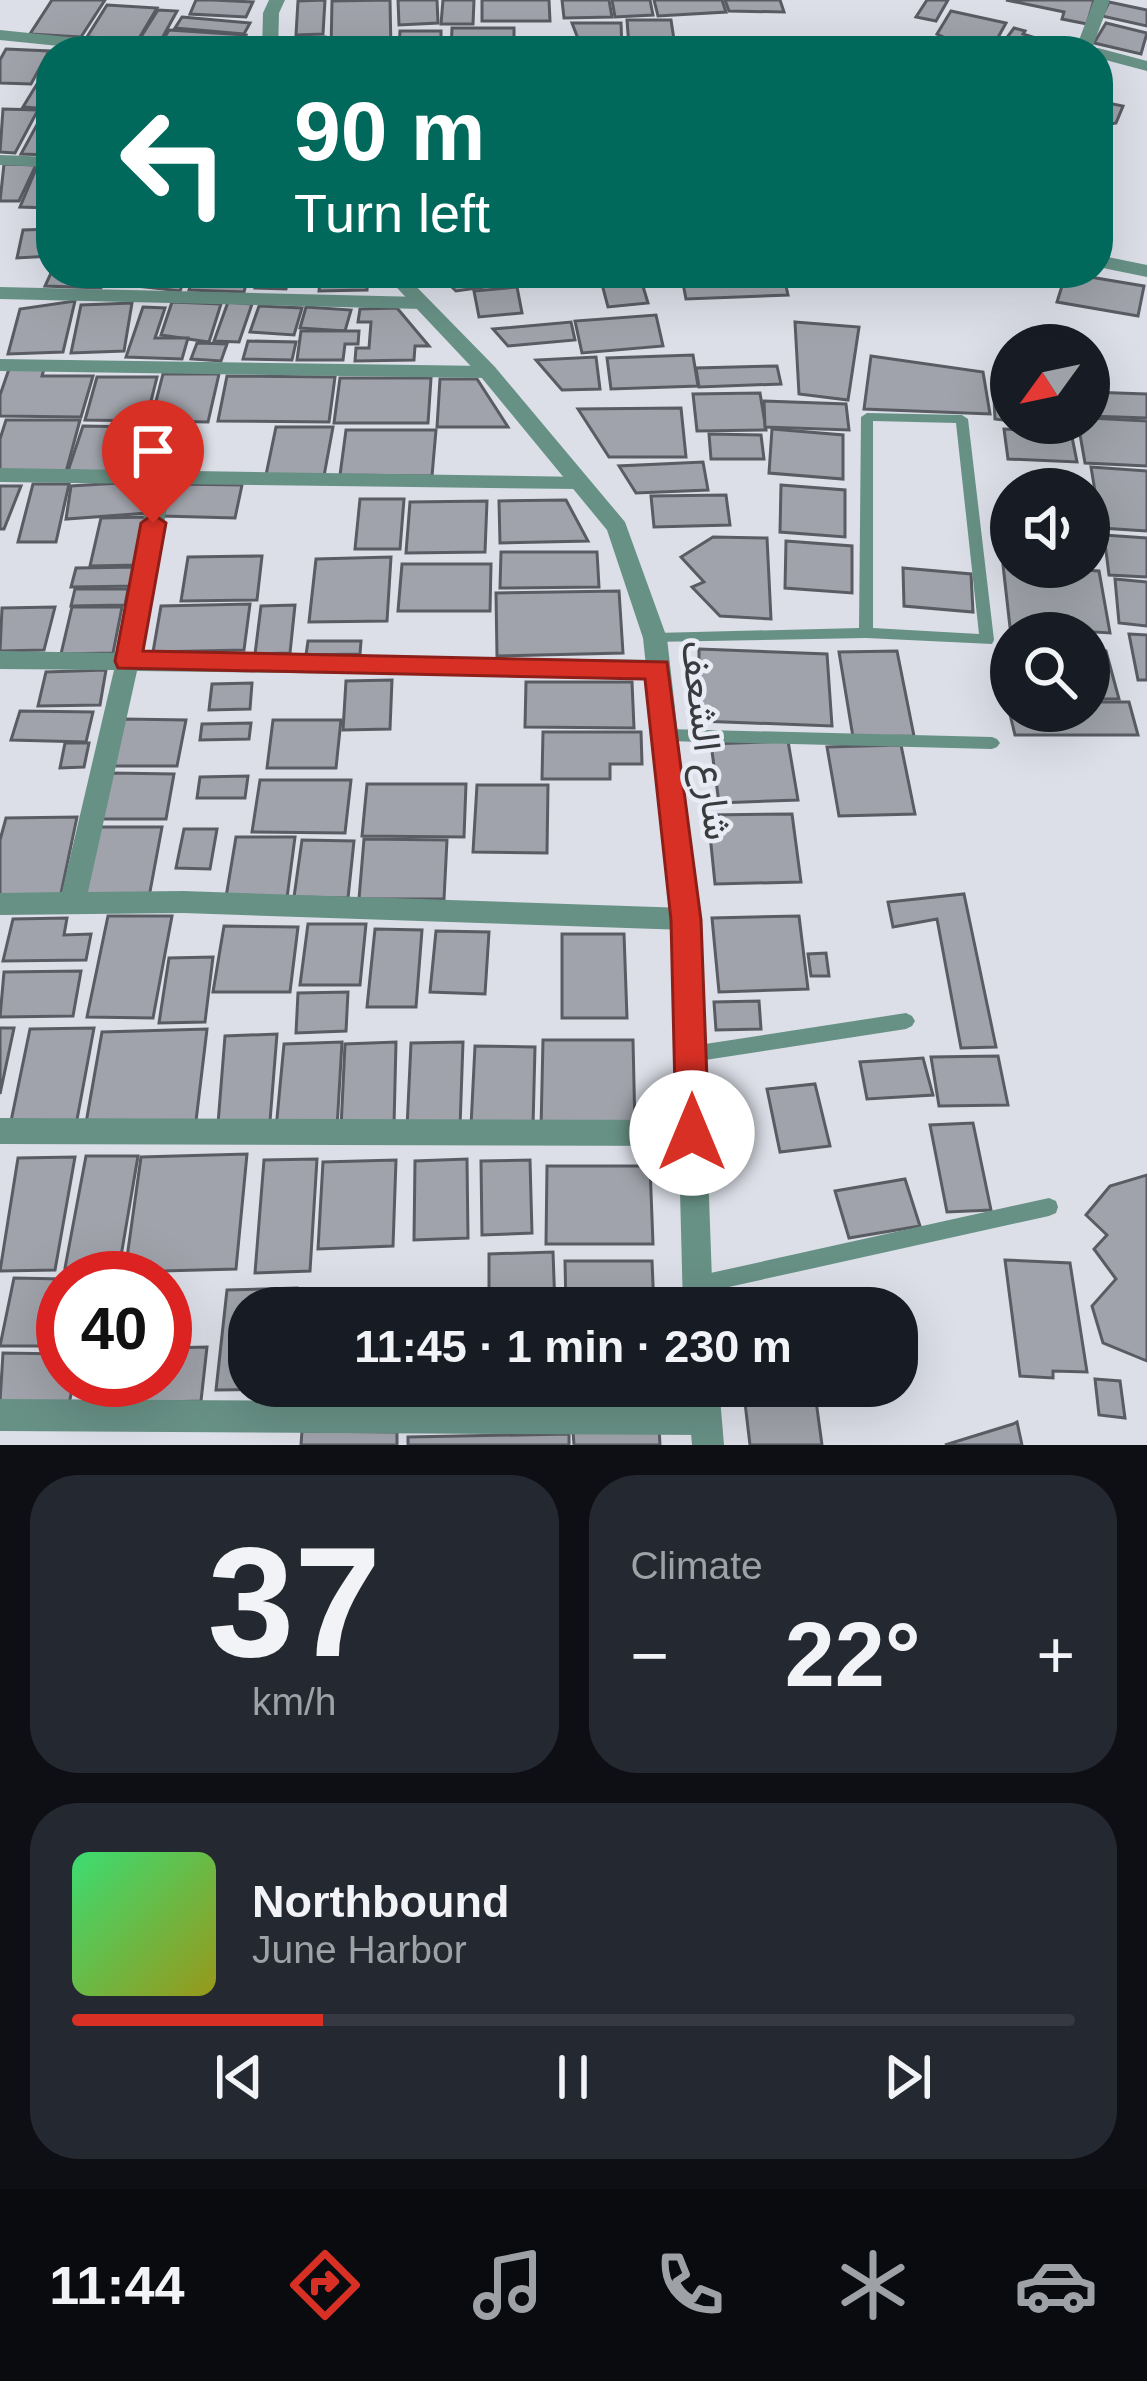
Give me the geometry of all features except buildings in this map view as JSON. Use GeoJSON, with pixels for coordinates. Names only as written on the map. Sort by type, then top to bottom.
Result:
{"type":"FeatureCollection","features":[{"type":"Feature","properties":{"kind":"street"},"geometry":{"type":"LineString","coordinates":[[271,36],[277,0]]}},
{"type":"Feature","properties":{"kind":"street"},"geometry":{"type":"LineString","coordinates":[[1090,36],[1102,0]]}},
{"type":"Feature","properties":{"kind":"street"},"geometry":{"type":"LineString","coordinates":[[0,35],[36,39]]}},
{"type":"Feature","properties":{"kind":"street"},"geometry":{"type":"LineString","coordinates":[[1113,57],[1147,66]]}},
{"type":"Feature","properties":{"kind":"street"},"geometry":{"type":"LineString","coordinates":[[0,160],[36,161]]}},
{"type":"Feature","properties":{"kind":"street"},"geometry":{"type":"LineString","coordinates":[[1113,264],[1147,271]]}},
{"type":"Feature","properties":{"kind":"street","name":"شارع الشعف"},"geometry":{"type":"LineString","coordinates":[[408,288],[488,373],[617,527],[655,638],[686,920],[698,1287]]}},
{"type":"Feature","properties":{"kind":"street"},"geometry":{"type":"LineString","coordinates":[[0,293],[422,302]]}},
{"type":"Feature","properties":{"kind":"street"},"geometry":{"type":"LineString","coordinates":[[0,365],[488,373]]}},
{"type":"Feature","properties":{"kind":"street"},"geometry":{"type":"LineString","coordinates":[[0,475],[579,482]]}},
{"type":"Feature","properties":{"kind":"street"},"geometry":{"type":"LineString","coordinates":[[74,903],[128,661],[162,477]]}},
{"type":"Feature","properties":{"kind":"street"},"geometry":{"type":"LineString","coordinates":[[0,660],[658,669]]}},
{"type":"Feature","properties":{"kind":"street"},"geometry":{"type":"LineString","coordinates":[[0,904],[184,902],[686,920]]}},
{"type":"Feature","properties":{"kind":"street"},"geometry":{"type":"LineString","coordinates":[[0,1131],[692,1133]]}},
{"type":"Feature","properties":{"kind":"street"},"geometry":{"type":"LineString","coordinates":[[0,1415],[705,1417]]}},
{"type":"Feature","properties":{"kind":"lane"},"geometry":{"type":"LineString","coordinates":[[655,638],[866,633],[987,640],[962,419],[866,417],[866,633]]}},
{"type":"Feature","properties":{"kind":"lane"},"geometry":{"type":"LineString","coordinates":[[666,735],[992,743]]}},
{"type":"Feature","properties":{"kind":"lane"},"geometry":{"type":"LineString","coordinates":[[692,1054],[906,1022]]}},
{"type":"Feature","properties":{"kind":"lane"},"geometry":{"type":"LineString","coordinates":[[734,1287],[1049,1208]]}},
{"type":"Feature","properties":{"kind":"route"},"geometry":{"type":"LineString","coordinates":[[153,523],[128,661],[658,669],[686,920],[692,1133]]}}]}
